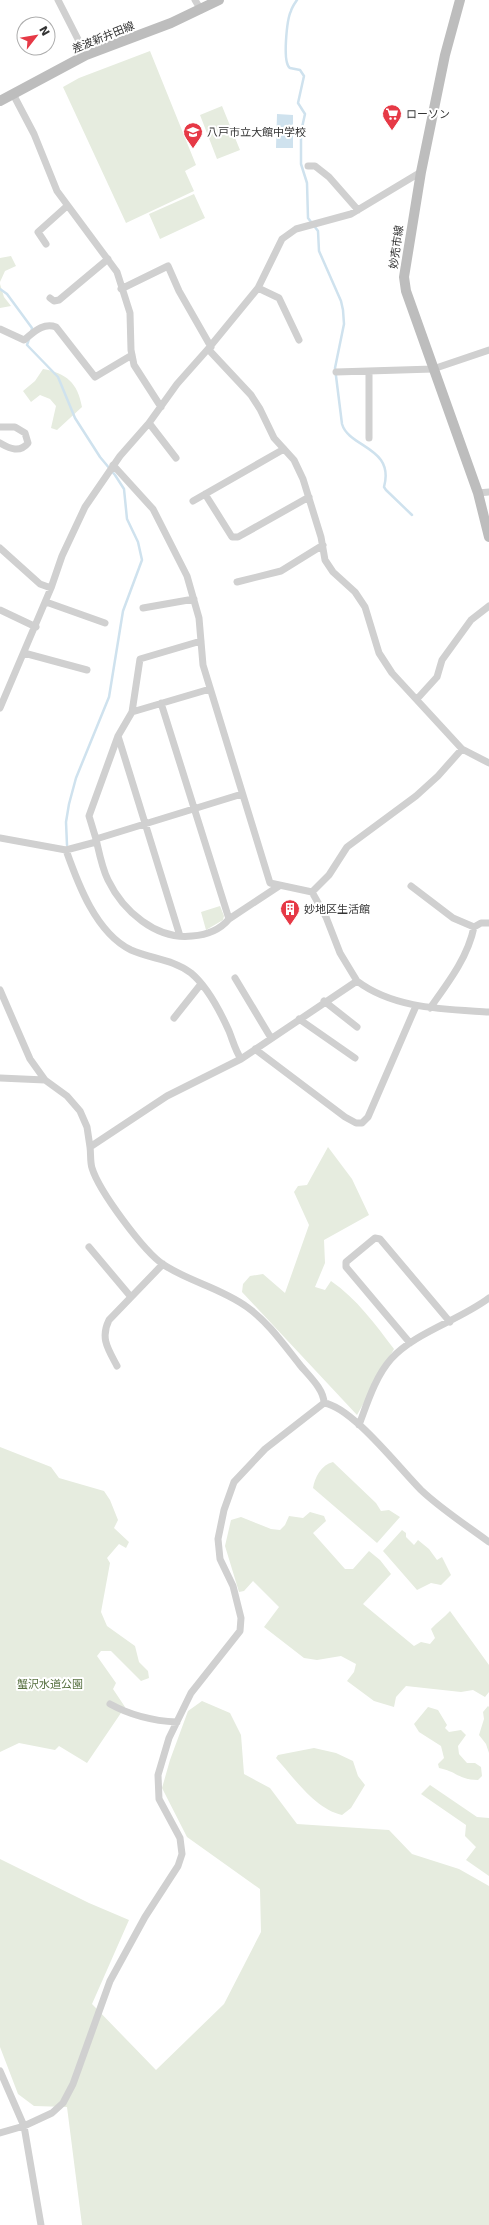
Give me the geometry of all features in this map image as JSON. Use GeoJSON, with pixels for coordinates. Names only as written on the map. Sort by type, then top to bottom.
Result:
{"type":"FeatureCollection","features":[{"type":"Feature","properties":{"kind":"main road","name":"差波新井田線"},"geometry":{"type":"LineString","coordinates":[[0,101],[86,56],[201,10],[219,0]]}},
{"type":"Feature","properties":{"kind":"main road","name":"妙売市線"},"geometry":{"type":"LineString","coordinates":[[460,0],[445,55],[421,172],[404,277],[406,290],[433,369],[478,493],[489,537]]}},
{"type":"Feature","properties":{"kind":"street"},"geometry":{"type":"LineString","coordinates":[[58,0],[86,56]]}},
{"type":"Feature","properties":{"kind":"street"},"geometry":{"type":"LineString","coordinates":[[195,0],[201,10]]}},
{"type":"Feature","properties":{"kind":"street"},"geometry":{"type":"LineString","coordinates":[[13,94],[34,134],[57,191],[117,272],[130,313],[132,355],[134,365],[161,407]]}},
{"type":"Feature","properties":{"kind":"street"},"geometry":{"type":"LineString","coordinates":[[308,166],[315,166],[329,177],[358,210]]}},
{"type":"Feature","properties":{"kind":"street"},"geometry":{"type":"LineString","coordinates":[[0,708],[36,627],[62,556],[85,507],[113,465],[149,423],[177,384],[209,348],[258,288],[278,246],[286,235],[296,229],[322,223],[358,210],[421,172]]}},
{"type":"Feature","properties":{"kind":"street"},"geometry":{"type":"LineString","coordinates":[[46,244],[38,232],[67,206]]}},
{"type":"Feature","properties":{"kind":"street"},"geometry":{"type":"LineString","coordinates":[[50,298],[54,301],[59,300],[108,259]]}},
{"type":"Feature","properties":{"kind":"street"},"geometry":{"type":"LineString","coordinates":[[122,289],[168,266],[179,291],[209,348],[251,395],[260,409],[274,438],[294,460],[309,497],[323,545],[325,560],[332,572],[355,592],[365,607],[379,653],[392,673],[417,698],[462,749],[489,763]]}},
{"type":"Feature","properties":{"kind":"street"},"geometry":{"type":"LineString","coordinates":[[258,288],[279,298],[299,340]]}},
{"type":"Feature","properties":{"kind":"street"},"geometry":{"type":"LineString","coordinates":[[0,329],[24,340],[43,327],[48,325],[56,327],[95,377],[132,355]]}},
{"type":"Feature","properties":{"kind":"street"},"geometry":{"type":"LineString","coordinates":[[336,372],[433,369],[489,350]]}},
{"type":"Feature","properties":{"kind":"street"},"geometry":{"type":"LineString","coordinates":[[369,371],[369,438]]}},
{"type":"Feature","properties":{"kind":"street"},"geometry":{"type":"LineString","coordinates":[[149,423],[176,458]]}},
{"type":"Feature","properties":{"kind":"street"},"geometry":{"type":"LineString","coordinates":[[0,427],[15,427],[25,433],[28,443],[24,448],[18,450],[8,448],[0,443]]}},
{"type":"Feature","properties":{"kind":"street"},"geometry":{"type":"LineString","coordinates":[[193,501],[284,449]]}},
{"type":"Feature","properties":{"kind":"street"},"geometry":{"type":"LineString","coordinates":[[113,465],[153,509],[187,576],[199,618],[203,665],[270,883],[312,892],[318,900],[340,953],[357,980],[369,990],[416,1006],[489,1012]]}},
{"type":"Feature","properties":{"kind":"street"},"geometry":{"type":"LineString","coordinates":[[478,493],[489,492]]}},
{"type":"Feature","properties":{"kind":"street"},"geometry":{"type":"LineString","coordinates":[[205,494],[232,537],[238,537],[309,497]]}},
{"type":"Feature","properties":{"kind":"street"},"geometry":{"type":"LineString","coordinates":[[237,582],[280,571],[323,545]]}},
{"type":"Feature","properties":{"kind":"street"},"geometry":{"type":"LineString","coordinates":[[0,548],[40,584],[51,588]]}},
{"type":"Feature","properties":{"kind":"street"},"geometry":{"type":"LineString","coordinates":[[143,608],[194,599]]}},
{"type":"Feature","properties":{"kind":"street"},"geometry":{"type":"LineString","coordinates":[[46,602],[104,623]]}},
{"type":"Feature","properties":{"kind":"street"},"geometry":{"type":"LineString","coordinates":[[417,698],[437,677],[442,660],[471,620],[489,606]]}},
{"type":"Feature","properties":{"kind":"street"},"geometry":{"type":"LineString","coordinates":[[0,610],[36,627]]}},
{"type":"Feature","properties":{"kind":"street"},"geometry":{"type":"LineString","coordinates":[[200,641],[140,659],[132,712],[118,736],[89,816],[108,880],[132,913],[145,924],[180,936],[206,935],[224,925],[228,919],[279,886]]}},
{"type":"Feature","properties":{"kind":"street"},"geometry":{"type":"LineString","coordinates":[[24,653],[87,670]]}},
{"type":"Feature","properties":{"kind":"street"},"geometry":{"type":"LineString","coordinates":[[132,712],[210,689]]}},
{"type":"Feature","properties":{"kind":"street"},"geometry":{"type":"LineString","coordinates":[[161,703],[195,808],[228,919]]}},
{"type":"Feature","properties":{"kind":"street"},"geometry":{"type":"LineString","coordinates":[[118,736],[180,936]]}},
{"type":"Feature","properties":{"kind":"street"},"geometry":{"type":"LineString","coordinates":[[312,892],[329,875],[347,847],[416,796],[438,776],[462,749]]}},
{"type":"Feature","properties":{"kind":"street"},"geometry":{"type":"LineString","coordinates":[[0,838],[66,850],[242,794]]}},
{"type":"Feature","properties":{"kind":"street"},"geometry":{"type":"LineString","coordinates":[[66,850],[82,894],[109,933],[130,949],[175,962],[201,984],[225,1021],[234,1049],[241,1059]]}},
{"type":"Feature","properties":{"kind":"street"},"geometry":{"type":"LineString","coordinates":[[410,886],[453,918],[474,927]]}},
{"type":"Feature","properties":{"kind":"street"},"geometry":{"type":"LineString","coordinates":[[430,1008],[454,975],[473,935],[474,927],[481,922],[489,923]]}},
{"type":"Feature","properties":{"kind":"street"},"geometry":{"type":"LineString","coordinates":[[235,978],[271,1038]]}},
{"type":"Feature","properties":{"kind":"street"},"geometry":{"type":"LineString","coordinates":[[90,1147],[167,1096],[241,1059],[299,1018],[357,980]]}},
{"type":"Feature","properties":{"kind":"street"},"geometry":{"type":"LineString","coordinates":[[174,1018],[201,984]]}},
{"type":"Feature","properties":{"kind":"street"},"geometry":{"type":"LineString","coordinates":[[0,990],[30,1059],[45,1080],[67,1096],[80,1111],[87,1127],[91,1168],[144,1248],[163,1264],[194,1280],[229,1295],[249,1308],[267,1326],[306,1372],[321,1392],[324,1402]]}},
{"type":"Feature","properties":{"kind":"street"},"geometry":{"type":"LineString","coordinates":[[324,1001],[357,1027]]}},
{"type":"Feature","properties":{"kind":"street"},"geometry":{"type":"LineString","coordinates":[[255,1049],[345,1117],[356,1123],[362,1123],[368,1117],[416,1006]]}},
{"type":"Feature","properties":{"kind":"street"},"geometry":{"type":"LineString","coordinates":[[299,1018],[355,1058]]}},
{"type":"Feature","properties":{"kind":"street"},"geometry":{"type":"LineString","coordinates":[[0,1078],[45,1080]]}},
{"type":"Feature","properties":{"kind":"street"},"geometry":{"type":"LineString","coordinates":[[410,1343],[346,1267],[346,1262],[375,1238],[380,1239],[450,1322]]}},
{"type":"Feature","properties":{"kind":"street"},"geometry":{"type":"LineString","coordinates":[[89,1247],[131,1297]]}},
{"type":"Feature","properties":{"kind":"street"},"geometry":{"type":"LineString","coordinates":[[117,1366],[107,1348],[103,1331],[109,1320],[163,1264]]}},
{"type":"Feature","properties":{"kind":"street"},"geometry":{"type":"LineString","coordinates":[[358,1425],[374,1388],[390,1360],[410,1343],[474,1309],[489,1298]]}},
{"type":"Feature","properties":{"kind":"street"},"geometry":{"type":"LineString","coordinates":[[324,1402],[333,1404],[358,1425],[421,1490],[488,1539]]}},
{"type":"Feature","properties":{"kind":"street"},"geometry":{"type":"LineString","coordinates":[[0,2133],[24,2126],[52,2113],[63,2103],[73,2084],[110,1981],[145,1917],[178,1866],[182,1854],[180,1838],[159,1799],[158,1775],[169,1738],[191,1693],[240,1631],[241,1618],[233,1586],[220,1559],[218,1539],[224,1510],[234,1482],[265,1449],[324,1402]]}},
{"type":"Feature","properties":{"kind":"street"},"geometry":{"type":"LineString","coordinates":[[110,1704],[121,1711],[161,1722],[177,1722]]}},
{"type":"Feature","properties":{"kind":"street"},"geometry":{"type":"LineString","coordinates":[[1,2074],[24,2126],[41,2225]]}},
{"type":"Feature","properties":{"kind":"green space"},"geometry":{"type":"Polygon","coordinates":[[[150,51],[196,165],[185,171],[194,191],[126,223],[63,87],[79,78],[150,51]]]}},
{"type":"Feature","properties":{"kind":"green space"},"geometry":{"type":"Polygon","coordinates":[[[222,106],[240,150],[217,159],[200,115],[222,106]]]}},
{"type":"Feature","properties":{"kind":"green space"},"geometry":{"type":"Polygon","coordinates":[[[194,194],[205,218],[160,239],[149,214],[194,194]]]}},
{"type":"Feature","properties":{"kind":"green space"},"geometry":{"type":"Polygon","coordinates":[[[11,256],[16,266],[5,271],[0,282],[0,258],[11,256]]]}},
{"type":"Feature","properties":{"kind":"green space"},"geometry":{"type":"Polygon","coordinates":[[[0,284],[4,297],[11,306],[0,308],[0,284]]]}},
{"type":"Feature","properties":{"kind":"green space"},"geometry":{"type":"Polygon","coordinates":[[[43,369],[58,373],[70,380],[74,385],[82,407],[57,430],[51,428],[56,406],[50,399],[40,395],[31,402],[23,391],[35,381],[43,369]]]}},
{"type":"Feature","properties":{"kind":"green space"},"geometry":{"type":"Polygon","coordinates":[[[220,906],[224,916],[223,920],[206,930],[201,912],[220,906]]]}},
{"type":"Feature","properties":{"kind":"green space"},"geometry":{"type":"Polygon","coordinates":[[[328,1147],[352,1179],[369,1215],[324,1240],[325,1263],[315,1287],[325,1290],[331,1281],[340,1288],[365,1312],[394,1349],[357,1415],[242,1292],[243,1284],[250,1276],[263,1274],[285,1293],[309,1225],[294,1192],[298,1186],[307,1185],[328,1147]]]}},
{"type":"Feature","properties":{"kind":"green space","name":"蟹沢水道公園"},"geometry":{"type":"Polygon","coordinates":[[[0,1447],[51,1467],[59,1478],[104,1491],[110,1500],[118,1520],[114,1528],[129,1542],[126,1548],[119,1544],[107,1558],[110,1563],[101,1612],[107,1626],[135,1646],[139,1662],[148,1671],[149,1678],[141,1681],[111,1651],[101,1651],[97,1656],[116,1683],[113,1689],[125,1707],[87,1763],[59,1746],[55,1750],[19,1743],[0,1752],[0,1447]]]}},
{"type":"Feature","properties":{"kind":"green space"},"geometry":{"type":"Polygon","coordinates":[[[333,1462],[376,1503],[381,1511],[389,1510],[400,1517],[377,1543],[313,1488],[319,1472],[325,1466],[333,1462]]]}},
{"type":"Feature","properties":{"kind":"green space"},"geometry":{"type":"Polygon","coordinates":[[[310,1512],[324,1516],[326,1521],[313,1533],[345,1569],[353,1569],[369,1551],[380,1560],[391,1574],[363,1604],[414,1646],[421,1642],[430,1644],[435,1638],[431,1629],[450,1611],[489,1665],[489,1692],[485,1697],[473,1690],[461,1692],[406,1686],[396,1697],[394,1707],[374,1701],[347,1681],[354,1672],[356,1664],[341,1656],[317,1660],[304,1658],[264,1627],[279,1607],[253,1581],[244,1591],[239,1592],[225,1546],[231,1520],[241,1517],[271,1529],[280,1530],[285,1525],[289,1516],[303,1518],[310,1512]]]}},
{"type":"Feature","properties":{"kind":"green space"},"geometry":{"type":"Polygon","coordinates":[[[402,1530],[406,1533],[406,1537],[414,1545],[418,1540],[429,1549],[437,1560],[442,1557],[451,1575],[441,1585],[431,1583],[417,1590],[383,1551],[402,1530]]]}},
{"type":"Feature","properties":{"kind":"green space"},"geometry":{"type":"Polygon","coordinates":[[[202,1701],[230,1713],[241,1735],[244,1774],[270,1788],[297,1824],[389,1830],[412,1854],[459,1869],[489,1886],[489,2225],[82,2225],[67,2107],[34,2106],[18,2094],[0,2047],[0,1859],[89,1903],[129,1920],[92,2004],[156,2070],[224,2004],[261,1932],[260,1889],[187,1837],[162,1788],[170,1760],[188,1711],[202,1701]]]}},
{"type":"Feature","properties":{"kind":"green space"},"geometry":{"type":"Polygon","coordinates":[[[488,1706],[489,1753],[486,1744],[479,1735],[484,1719],[483,1712],[488,1706]]]}},
{"type":"Feature","properties":{"kind":"green space"},"geometry":{"type":"Polygon","coordinates":[[[428,1707],[438,1710],[447,1725],[445,1728],[449,1732],[461,1730],[466,1735],[458,1746],[459,1754],[467,1763],[475,1763],[481,1767],[482,1776],[478,1780],[466,1779],[450,1771],[439,1768],[438,1764],[444,1758],[441,1746],[419,1732],[414,1724],[428,1707]]]}},
{"type":"Feature","properties":{"kind":"green space"},"geometry":{"type":"Polygon","coordinates":[[[314,1748],[336,1753],[353,1761],[358,1776],[365,1785],[351,1808],[342,1815],[332,1812],[314,1800],[276,1758],[278,1755],[314,1748]]]}},
{"type":"Feature","properties":{"kind":"green space"},"geometry":{"type":"Polygon","coordinates":[[[430,1785],[477,1817],[489,1818],[489,1876],[466,1860],[476,1847],[465,1836],[466,1825],[421,1794],[430,1785]]]}},
{"type":"Feature","properties":{"kind":"water"},"geometry":{"type":"Polygon","coordinates":[[[277,114],[293,115],[293,148],[276,148],[277,114]]]}},
{"type":"Feature","properties":{"kind":"waterway"},"geometry":{"type":"LineString","coordinates":[[297,0],[289,16],[286,41],[286,58],[290,68],[300,70],[304,76],[298,103],[305,114],[301,132],[301,164],[307,183],[308,218],[318,231],[319,251],[341,301],[343,310],[344,324],[335,368],[342,424],[346,432],[377,456],[383,464],[386,474],[384,487],[412,515]]}},
{"type":"Feature","properties":{"kind":"waterway"},"geometry":{"type":"LineString","coordinates":[[0,289],[7,294],[32,328],[31,333]]}},
{"type":"Feature","properties":{"kind":"waterway"},"geometry":{"type":"LineString","coordinates":[[29,339],[27,345],[58,377],[75,418],[100,457],[124,489],[127,519],[138,542],[142,560],[123,611],[109,697],[76,778],[69,804],[66,822],[67,845]]}},
{"type":"Feature","properties":{"kind":"place","name":"ローソン"},"geometry":{"type":"Point","coordinates":[392,131]}},
{"type":"Feature","properties":{"kind":"place","name":"八戸市立大館中学校"},"geometry":{"type":"Point","coordinates":[193,149]}},
{"type":"Feature","properties":{"kind":"place","name":"妙地区生活館"},"geometry":{"type":"Point","coordinates":[290,926]}}]}
